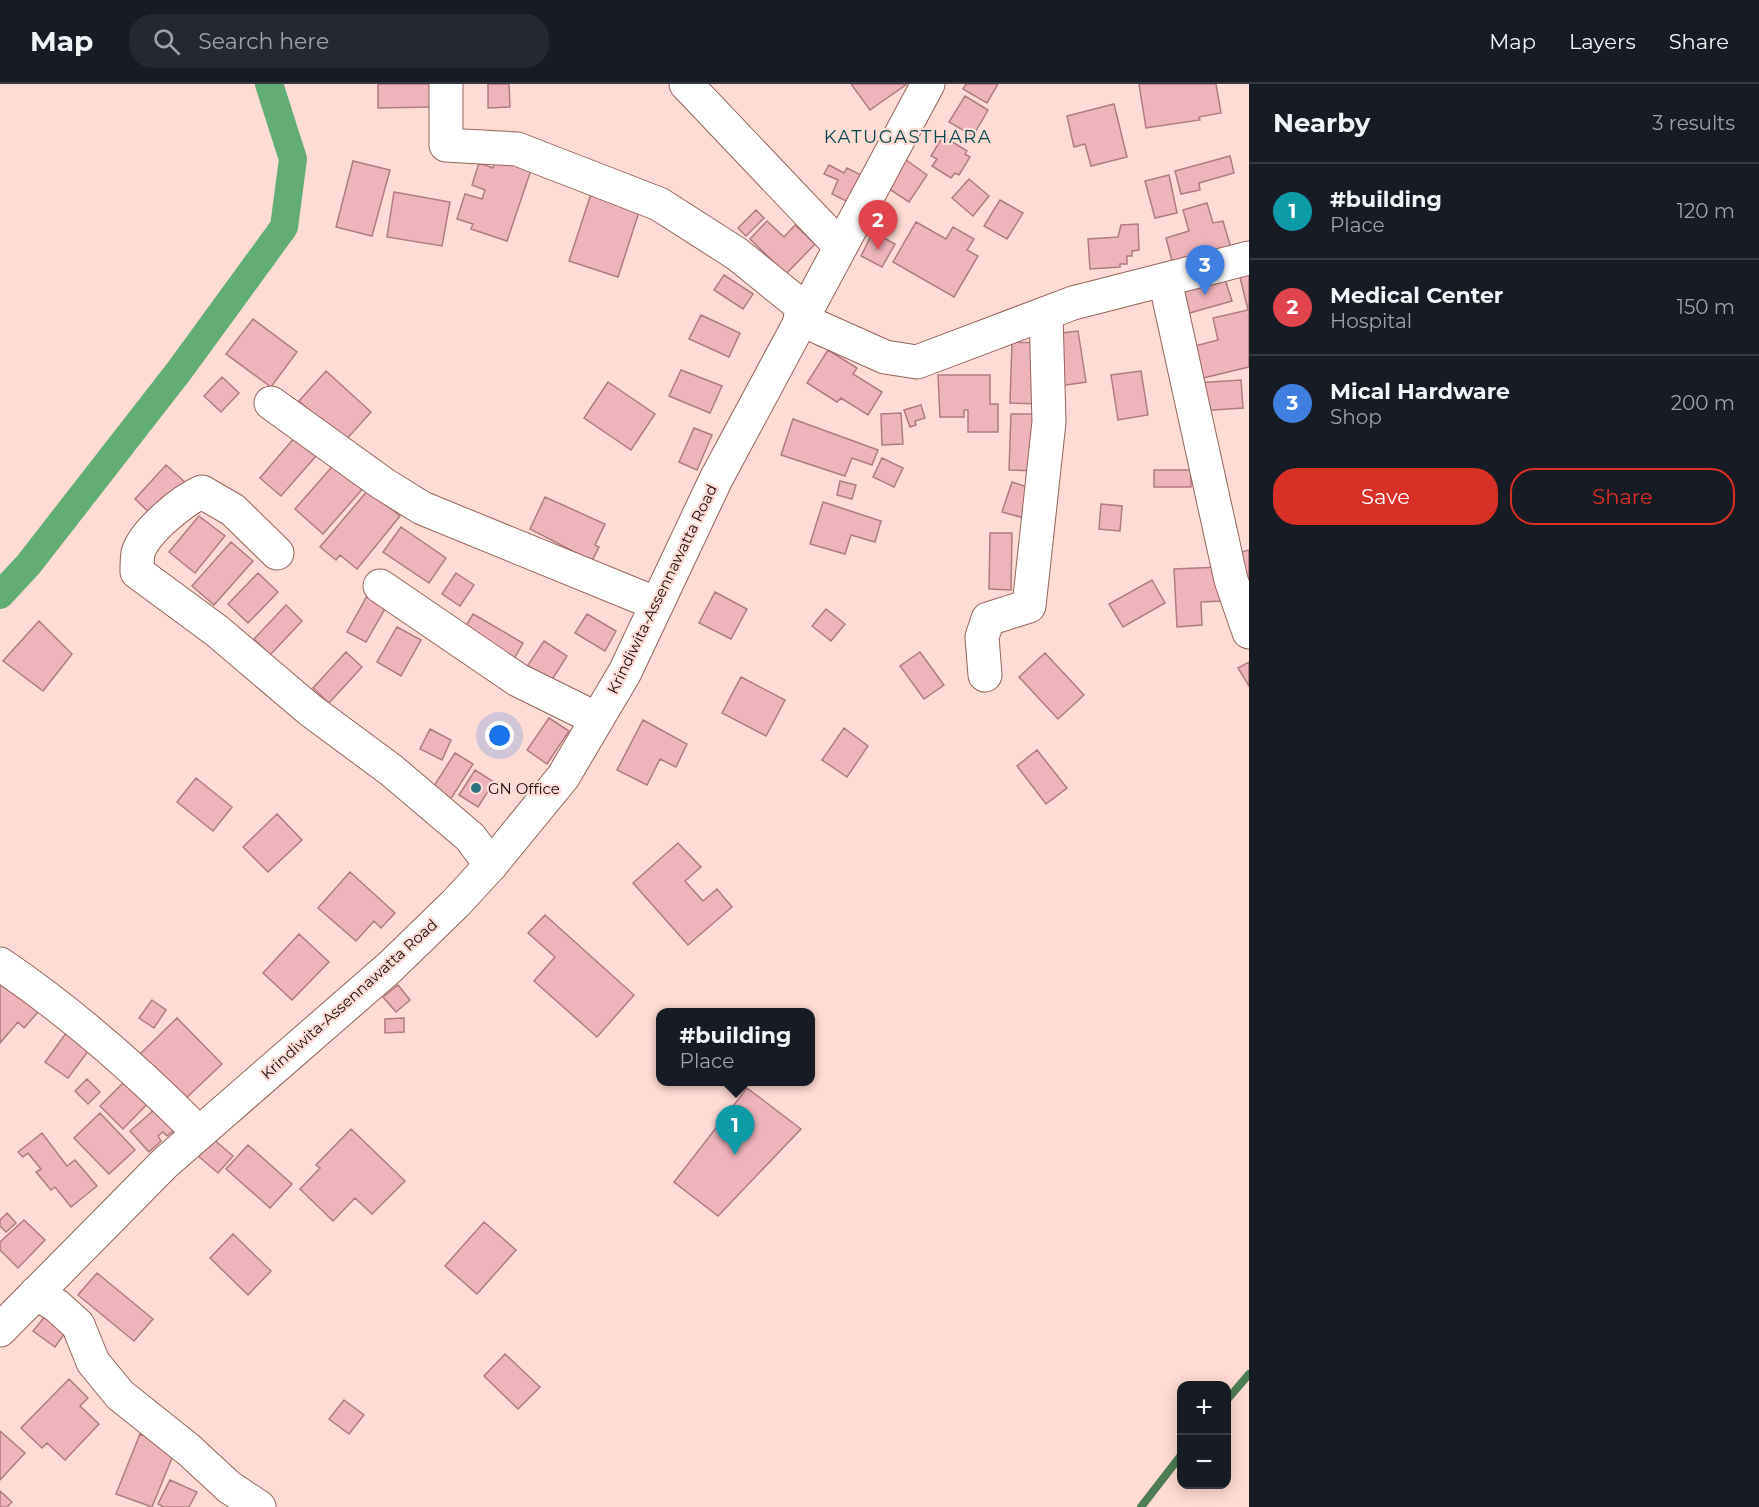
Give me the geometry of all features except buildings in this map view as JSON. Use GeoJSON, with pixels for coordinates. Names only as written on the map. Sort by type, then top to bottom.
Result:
{"type":"FeatureCollection","features":[{"type":"Feature","properties":{"kind":"main road"},"geometry":{"type":"LineString","coordinates":[[447,84],[447,145],[518,149],[659,204],[737,254],[803,314],[885,357],[917,362],[1072,303],[1249,258]]}},
{"type":"Feature","properties":{"kind":"main road"},"geometry":{"type":"LineString","coordinates":[[686,84],[840,246]]}},
{"type":"Feature","properties":{"kind":"main road","name":"Krindiwita-Assennawatta Road"},"geometry":{"type":"LineString","coordinates":[[0,1330],[165,1163],[390,967],[491,865],[563,777],[626,672],[716,479],[928,84]]}},
{"type":"Feature","properties":{"kind":"main road"},"geometry":{"type":"LineString","coordinates":[[1165,280],[1231,580],[1249,632]]}},
{"type":"Feature","properties":{"kind":"main road"},"geometry":{"type":"LineString","coordinates":[[985,675],[982,637],[988,619],[1029,606],[1049,422],[1046,313]]}},
{"type":"Feature","properties":{"kind":"main road"},"geometry":{"type":"LineString","coordinates":[[271,403],[382,483],[422,508],[657,604]]}},
{"type":"Feature","properties":{"kind":"main road"},"geometry":{"type":"LineString","coordinates":[[277,553],[233,510],[202,492],[188,498],[150,533],[138,552],[137,572],[217,631],[309,710],[391,770],[470,837],[491,865]]}},
{"type":"Feature","properties":{"kind":"main road"},"geometry":{"type":"LineString","coordinates":[[381,586],[518,681],[597,719]]}},
{"type":"Feature","properties":{"kind":"main road"},"geometry":{"type":"LineString","coordinates":[[0,964],[43,993],[144,1077],[199,1133]]}},
{"type":"Feature","properties":{"kind":"main road"},"geometry":{"type":"LineString","coordinates":[[36,1293],[57,1306],[78,1325],[93,1362],[120,1395],[189,1450],[229,1487],[259,1507]]}},
{"type":"Feature","properties":{"kind":"waterway"},"geometry":{"type":"LineString","coordinates":[[0,595],[28,565],[179,371],[284,227],[293,159],[269,84]]}},
{"type":"Feature","properties":{"kind":"waterway"},"geometry":{"type":"LineString","coordinates":[[1231,1395],[1249,1374]]}},
{"type":"Feature","properties":{"kind":"waterway"},"geometry":{"type":"LineString","coordinates":[[1141,1507],[1177,1460]]}},
{"type":"Feature","properties":{"kind":"place","name":"Medical Center"},"geometry":{"type":"Point","coordinates":[878,250]}},
{"type":"Feature","properties":{"kind":"place","name":"Mical Hardware"},"geometry":{"type":"Point","coordinates":[1205,295]}},
{"type":"Feature","properties":{"kind":"place","name":"GN Office"},"geometry":{"type":"Point","coordinates":[476,788]}},
{"type":"Feature","properties":{"kind":"place","name":"#building"},"geometry":{"type":"Point","coordinates":[735,1155]}},
{"type":"Feature","properties":{"kind":"district","name":"KATUGASTHARA"},"geometry":{"type":"Point","coordinates":[908,137]}}]}
